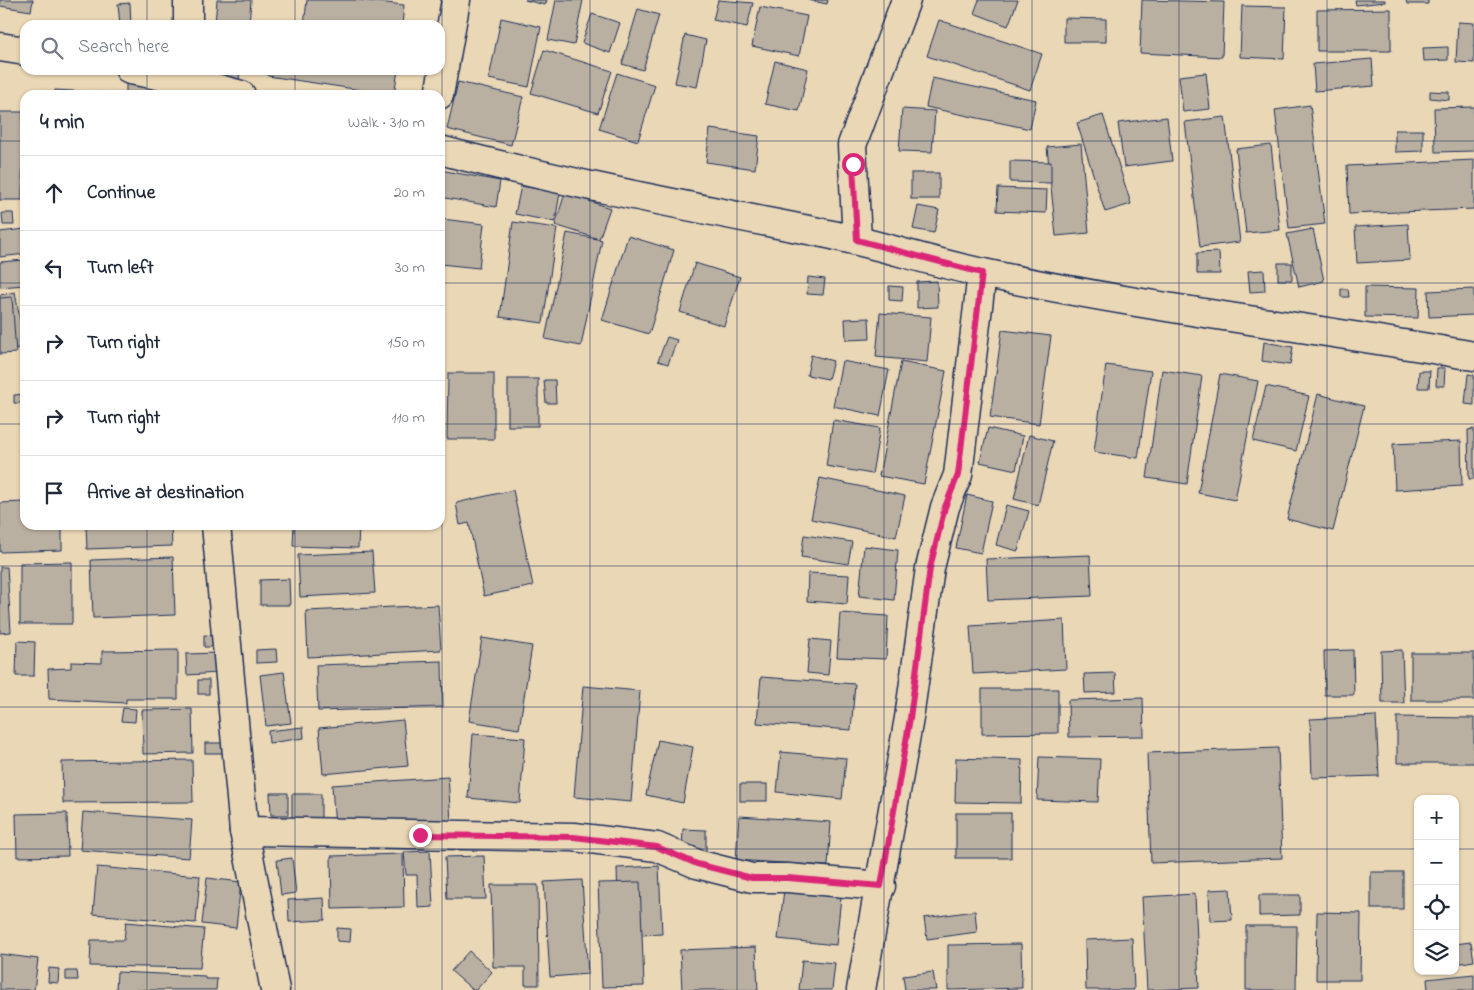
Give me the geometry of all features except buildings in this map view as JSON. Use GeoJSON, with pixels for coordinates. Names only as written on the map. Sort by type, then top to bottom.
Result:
{"type":"FeatureCollection","features":[{"type":"Feature","properties":{"kind":"street"},"geometry":{"type":"LineString","coordinates":[[188,0],[188,20]]}},
{"type":"Feature","properties":{"kind":"street"},"geometry":{"type":"LineString","coordinates":[[445,61],[456,0]]}},
{"type":"Feature","properties":{"kind":"street"},"geometry":{"type":"LineString","coordinates":[[857,240],[852,145],[906,0]]}},
{"type":"Feature","properties":{"kind":"street"},"geometry":{"type":"LineString","coordinates":[[0,47],[20,50]]}},
{"type":"Feature","properties":{"kind":"street"},"geometry":{"type":"LineString","coordinates":[[155,75],[221,90]]}},
{"type":"Feature","properties":{"kind":"street"},"geometry":{"type":"LineString","coordinates":[[440,90],[443,75]]}},
{"type":"Feature","properties":{"kind":"street"},"geometry":{"type":"LineString","coordinates":[[445,151],[527,173],[857,240],[982,273],[1199,313],[1377,339],[1474,356]]}},
{"type":"Feature","properties":{"kind":"street"},"geometry":{"type":"LineString","coordinates":[[861,990],[910,718],[930,568],[945,507],[958,475],[982,273]]}},
{"type":"Feature","properties":{"kind":"street"},"geometry":{"type":"LineString","coordinates":[[216,530],[244,832],[275,990]]}},
{"type":"Feature","properties":{"kind":"street"},"geometry":{"type":"LineString","coordinates":[[244,832],[574,837],[657,847],[697,864],[752,878],[788,878],[881,886]]}},
{"type":"Feature","properties":{"kind":"route"},"geometry":{"type":"LineString","coordinates":[[420,835],[574,837],[657,847],[697,864],[752,878],[788,878],[881,886],[910,718],[930,568],[945,507],[958,475],[982,273],[857,240],[853,164]]}}]}
